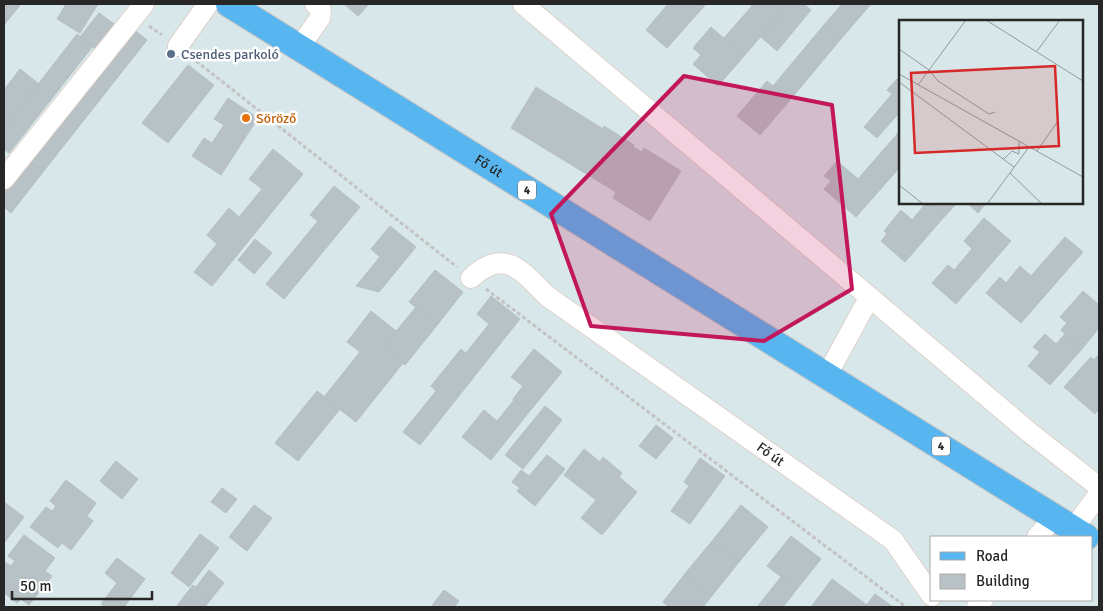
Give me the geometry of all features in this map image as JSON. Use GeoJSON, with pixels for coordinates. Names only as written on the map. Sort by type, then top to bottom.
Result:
{"type":"FeatureCollection","features":[{"type":"Feature","properties":{"kind":"main road","name":"Fő út"},"geometry":{"type":"LineString","coordinates":[[228,4],[1077,531]]}},
{"type":"Feature","properties":{"kind":"street"},"geometry":{"type":"LineString","coordinates":[[178,46],[208,4]]}},
{"type":"Feature","properties":{"kind":"street"},"geometry":{"type":"LineString","coordinates":[[299,48],[320,18],[321,10],[315,4]]}},
{"type":"Feature","properties":{"kind":"street"},"geometry":{"type":"LineString","coordinates":[[523,4],[869,298],[1099,488]]}},
{"type":"Feature","properties":{"kind":"street"},"geometry":{"type":"LineString","coordinates":[[4,180],[140,10]]}},
{"type":"Feature","properties":{"kind":"street","name":"Fő út"},"geometry":{"type":"LineString","coordinates":[[471,278],[484,266],[500,262],[519,268],[546,296],[893,540],[930,593]]}},
{"type":"Feature","properties":{"kind":"street"},"geometry":{"type":"LineString","coordinates":[[826,375],[869,298]]}},
{"type":"Feature","properties":{"kind":"street"},"geometry":{"type":"LineString","coordinates":[[1044,536],[1077,531],[1099,494]]}},
{"type":"Feature","properties":{"kind":"path"},"geometry":{"type":"LineString","coordinates":[[140,10],[178,46],[471,278],[906,607]]}},
{"type":"Feature","properties":{"kind":"highlighted area"},"geometry":{"type":"Polygon","coordinates":[[[684,76],[832,105],[852,289],[764,341],[591,326],[551,214],[684,76]]]}},
{"type":"Feature","properties":{"kind":"building"},"geometry":{"type":"Polygon","coordinates":[[[4,4],[21,4],[4,25],[4,4]]]}},
{"type":"Feature","properties":{"kind":"building"},"geometry":{"type":"Polygon","coordinates":[[[66,4],[98,4],[80,33],[57,19],[66,4]]]}},
{"type":"Feature","properties":{"kind":"building"},"geometry":{"type":"Polygon","coordinates":[[[344,4],[369,4],[358,16],[344,4]]]}},
{"type":"Feature","properties":{"kind":"building"},"geometry":{"type":"Polygon","coordinates":[[[668,4],[706,4],[667,48],[646,30],[668,4]]]}},
{"type":"Feature","properties":{"kind":"building"},"geometry":{"type":"Polygon","coordinates":[[[750,4],[789,4],[744,56],[724,38],[752,6],[750,4]]]}},
{"type":"Feature","properties":{"kind":"building"},"geometry":{"type":"Polygon","coordinates":[[[789,4],[804,4],[811,10],[777,51],[761,37],[789,4]]]}},
{"type":"Feature","properties":{"kind":"building"},"geometry":{"type":"Polygon","coordinates":[[[842,4],[871,4],[840,40],[823,26],[842,4]]]}},
{"type":"Feature","properties":{"kind":"building"},"geometry":{"type":"Polygon","coordinates":[[[99,13],[117,26],[98,51],[80,37],[99,13]]]}},
{"type":"Feature","properties":{"kind":"building"},"geometry":{"type":"Polygon","coordinates":[[[823,26],[840,40],[790,100],[773,86],[823,26]]]}},
{"type":"Feature","properties":{"kind":"building"},"geometry":{"type":"Polygon","coordinates":[[[711,27],[744,56],[718,86],[693,64],[701,55],[693,48],[711,27]]]}},
{"type":"Feature","properties":{"kind":"building"},"geometry":{"type":"Polygon","coordinates":[[[133,29],[147,40],[43,172],[28,161],[133,29]]]}},
{"type":"Feature","properties":{"kind":"building"},"geometry":{"type":"Polygon","coordinates":[[[77,34],[93,46],[9,153],[4,149],[4,128],[77,34]]]}},
{"type":"Feature","properties":{"kind":"building"},"geometry":{"type":"Polygon","coordinates":[[[188,65],[214,85],[168,143],[142,123],[188,65]]]}},
{"type":"Feature","properties":{"kind":"building"},"geometry":{"type":"Polygon","coordinates":[[[20,69],[39,84],[4,128],[4,90],[20,69]]]}},
{"type":"Feature","properties":{"kind":"building"},"geometry":{"type":"Polygon","coordinates":[[[897,79],[899,81],[899,113],[877,138],[864,127],[892,94],[887,90],[897,79]]]}},
{"type":"Feature","properties":{"kind":"building"},"geometry":{"type":"Polygon","coordinates":[[[767,81],[790,100],[760,135],[737,116],[767,81]]]}},
{"type":"Feature","properties":{"kind":"building"},"geometry":{"type":"Polygon","coordinates":[[[536,87],[603,129],[604,126],[634,145],[633,147],[642,152],[644,148],[681,171],[650,221],[613,198],[616,192],[511,128],[536,87]]]}},
{"type":"Feature","properties":{"kind":"building"},"geometry":{"type":"Polygon","coordinates":[[[228,98],[258,118],[221,175],[192,156],[204,138],[212,143],[224,125],[214,119],[228,98]]]}},
{"type":"Feature","properties":{"kind":"building"},"geometry":{"type":"Polygon","coordinates":[[[899,132],[899,168],[856,217],[824,189],[831,181],[824,176],[837,161],[858,179],[899,132]]]}},
{"type":"Feature","properties":{"kind":"building"},"geometry":{"type":"Polygon","coordinates":[[[273,149],[303,174],[212,286],[194,272],[217,244],[207,235],[229,208],[239,217],[262,189],[249,179],[273,149]]]}},
{"type":"Feature","properties":{"kind":"building"},"geometry":{"type":"Polygon","coordinates":[[[28,161],[43,172],[11,213],[4,207],[4,192],[28,161]]]}},
{"type":"Feature","properties":{"kind":"building"},"geometry":{"type":"Polygon","coordinates":[[[334,186],[360,207],[284,299],[266,284],[318,221],[310,215],[334,186]]]}},
{"type":"Feature","properties":{"kind":"building"},"geometry":{"type":"Polygon","coordinates":[[[925,204],[929,204],[944,217],[905,262],[881,241],[887,234],[884,231],[901,210],[912,220],[925,204]]]}},
{"type":"Feature","properties":{"kind":"building"},"geometry":{"type":"Polygon","coordinates":[[[929,204],[956,204],[944,217],[929,204]]]}},
{"type":"Feature","properties":{"kind":"building"},"geometry":{"type":"Polygon","coordinates":[[[968,204],[985,204],[978,213],[968,204]]]}},
{"type":"Feature","properties":{"kind":"building"},"geometry":{"type":"Polygon","coordinates":[[[984,218],[1011,241],[956,304],[932,283],[948,265],[954,270],[972,249],[964,241],[984,218]]]}},
{"type":"Feature","properties":{"kind":"building"},"geometry":{"type":"Polygon","coordinates":[[[390,226],[416,247],[379,292],[356,286],[380,257],[371,249],[390,226]]]}},
{"type":"Feature","properties":{"kind":"building"},"geometry":{"type":"Polygon","coordinates":[[[1065,237],[1083,252],[1021,323],[986,293],[1000,277],[1006,283],[1020,266],[1031,276],[1065,237]]]}},
{"type":"Feature","properties":{"kind":"building"},"geometry":{"type":"Polygon","coordinates":[[[255,239],[272,253],[254,274],[238,260],[255,239]]]}},
{"type":"Feature","properties":{"kind":"building"},"geometry":{"type":"Polygon","coordinates":[[[435,270],[463,292],[438,324],[409,302],[435,270]]]}},
{"type":"Feature","properties":{"kind":"building"},"geometry":{"type":"Polygon","coordinates":[[[1083,291],[1099,305],[1099,328],[1082,349],[1061,330],[1067,323],[1060,317],[1083,291]]]}},
{"type":"Feature","properties":{"kind":"building"},"geometry":{"type":"Polygon","coordinates":[[[491,296],[520,319],[420,445],[403,432],[436,391],[431,386],[461,349],[466,353],[489,324],[477,314],[491,296]]]}},
{"type":"Feature","properties":{"kind":"building"},"geometry":{"type":"Polygon","coordinates":[[[416,307],[438,324],[405,365],[383,347],[416,307]]]}},
{"type":"Feature","properties":{"kind":"building"},"geometry":{"type":"Polygon","coordinates":[[[371,311],[396,331],[383,347],[403,363],[356,422],[324,397],[360,352],[347,342],[371,311]]]}},
{"type":"Feature","properties":{"kind":"building"},"geometry":{"type":"Polygon","coordinates":[[[1045,334],[1056,344],[1065,334],[1082,349],[1050,385],[1028,366],[1040,352],[1033,347],[1045,334]]]}},
{"type":"Feature","properties":{"kind":"building"},"geometry":{"type":"Polygon","coordinates":[[[534,349],[562,372],[529,412],[513,399],[523,386],[511,377],[534,349]]]}},
{"type":"Feature","properties":{"kind":"building"},"geometry":{"type":"Polygon","coordinates":[[[1099,354],[1099,409],[1095,414],[1064,387],[1091,357],[1094,360],[1099,354]]]}},
{"type":"Feature","properties":{"kind":"building"},"geometry":{"type":"Polygon","coordinates":[[[317,391],[340,409],[298,461],[275,443],[317,391]]]}},
{"type":"Feature","properties":{"kind":"building"},"geometry":{"type":"Polygon","coordinates":[[[514,400],[529,412],[491,460],[462,437],[484,410],[497,421],[514,400]]]}},
{"type":"Feature","properties":{"kind":"building"},"geometry":{"type":"Polygon","coordinates":[[[545,406],[562,420],[523,469],[505,455],[545,406]]]}},
{"type":"Feature","properties":{"kind":"building"},"geometry":{"type":"Polygon","coordinates":[[[656,425],[673,438],[656,459],[639,446],[656,425]]]}},
{"type":"Feature","properties":{"kind":"building"},"geometry":{"type":"Polygon","coordinates":[[[584,449],[600,462],[603,457],[622,473],[619,477],[637,492],[602,535],[581,518],[596,500],[564,475],[584,449]]]}},
{"type":"Feature","properties":{"kind":"building"},"geometry":{"type":"Polygon","coordinates":[[[547,455],[565,469],[535,506],[517,491],[520,488],[512,482],[521,470],[529,476],[547,455]]]}},
{"type":"Feature","properties":{"kind":"building"},"geometry":{"type":"Polygon","coordinates":[[[700,458],[725,476],[690,524],[671,511],[689,486],[684,482],[700,458]]]}},
{"type":"Feature","properties":{"kind":"building"},"geometry":{"type":"Polygon","coordinates":[[[116,461],[138,479],[122,499],[100,481],[116,461]]]}},
{"type":"Feature","properties":{"kind":"building"},"geometry":{"type":"Polygon","coordinates":[[[66,480],[96,503],[87,516],[93,521],[71,550],[62,543],[58,548],[30,527],[46,507],[52,511],[56,506],[50,501],[66,480]]]}},
{"type":"Feature","properties":{"kind":"building"},"geometry":{"type":"Polygon","coordinates":[[[222,488],[237,499],[226,513],[211,502],[222,488]]]}},
{"type":"Feature","properties":{"kind":"building"},"geometry":{"type":"Polygon","coordinates":[[[4,502],[24,517],[4,543],[4,502]]]}},
{"type":"Feature","properties":{"kind":"building"},"geometry":{"type":"Polygon","coordinates":[[[254,505],[272,518],[247,551],[229,537],[254,505]]]}},
{"type":"Feature","properties":{"kind":"building"},"geometry":{"type":"Polygon","coordinates":[[[741,505],[768,527],[739,562],[712,541],[741,505]]]}},
{"type":"Feature","properties":{"kind":"building"},"geometry":{"type":"Polygon","coordinates":[[[200,534],[219,548],[189,587],[171,573],[200,534]]]}},
{"type":"Feature","properties":{"kind":"building"},"geometry":{"type":"Polygon","coordinates":[[[24,535],[55,558],[45,571],[52,576],[29,605],[21,599],[17,603],[4,593],[4,562],[11,566],[15,561],[8,556],[24,535]]]}},
{"type":"Feature","properties":{"kind":"building"},"geometry":{"type":"Polygon","coordinates":[[[791,536],[821,559],[797,589],[767,566],[791,536]]]}},
{"type":"Feature","properties":{"kind":"building"},"geometry":{"type":"Polygon","coordinates":[[[712,541],[739,562],[711,597],[684,575],[712,541]]]}},
{"type":"Feature","properties":{"kind":"building"},"geometry":{"type":"Polygon","coordinates":[[[117,558],[145,579],[124,607],[106,607],[101,604],[117,583],[105,573],[117,558]]]}},
{"type":"Feature","properties":{"kind":"building"},"geometry":{"type":"Polygon","coordinates":[[[209,570],[224,583],[211,599],[196,587],[209,570]]]}},
{"type":"Feature","properties":{"kind":"building"},"geometry":{"type":"Polygon","coordinates":[[[684,575],[711,597],[703,607],[669,607],[663,602],[684,575]]]}},
{"type":"Feature","properties":{"kind":"building"},"geometry":{"type":"Polygon","coordinates":[[[781,577],[797,589],[783,607],[757,607],[781,577]]]}},
{"type":"Feature","properties":{"kind":"building"},"geometry":{"type":"Polygon","coordinates":[[[832,579],[867,605],[865,607],[811,607],[832,579]]]}},
{"type":"Feature","properties":{"kind":"building"},"geometry":{"type":"Polygon","coordinates":[[[193,585],[211,599],[205,607],[176,607],[193,585]]]}},
{"type":"Feature","properties":{"kind":"building"},"geometry":{"type":"Polygon","coordinates":[[[444,590],[459,601],[454,607],[431,607],[444,590]]]}},
{"type":"Feature","properties":{"kind":"building"},"geometry":{"type":"Polygon","coordinates":[[[875,594],[893,607],[865,607],[875,594]]]}},
{"type":"Feature","properties":{"kind":"place","name":"Csendes parkoló"},"geometry":{"type":"Point","coordinates":[171,54]}},
{"type":"Feature","properties":{"kind":"place","name":"Söröző"},"geometry":{"type":"Point","coordinates":[246,118]}}]}
